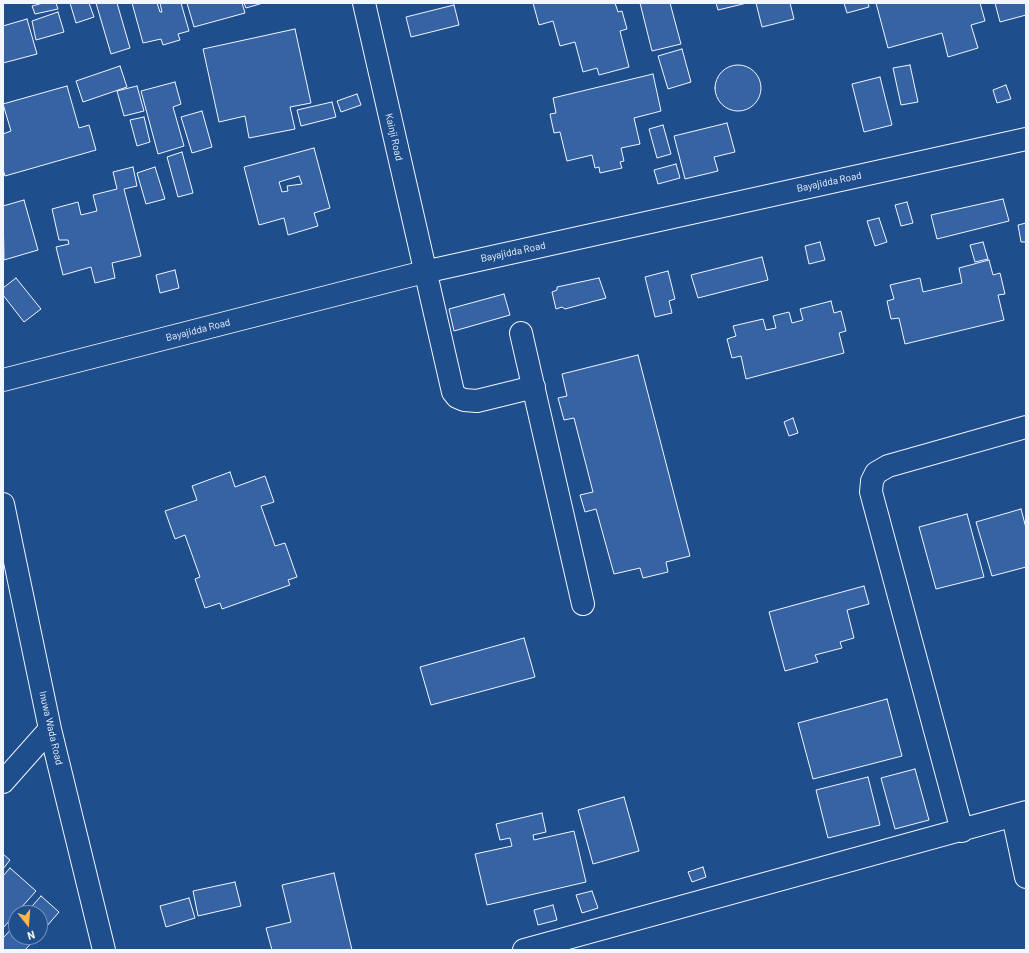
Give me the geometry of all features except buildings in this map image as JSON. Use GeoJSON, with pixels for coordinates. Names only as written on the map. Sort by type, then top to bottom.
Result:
{"type":"FeatureCollection","features":[{"type":"Feature","properties":{"kind":"street","name":"Kainji Road"},"geometry":{"type":"LineString","coordinates":[[364,3],[424,272],[453,392],[457,397],[464,400],[477,401],[534,387]]}},
{"type":"Feature","properties":{"kind":"street","name":"Bayajidda Road"},"geometry":{"type":"LineString","coordinates":[[3,380],[424,272],[1026,139]]}},
{"type":"Feature","properties":{"kind":"street"},"geometry":{"type":"LineString","coordinates":[[521,333],[583,604]]}},
{"type":"Feature","properties":{"kind":"street"},"geometry":{"type":"LineString","coordinates":[[962,831],[871,492],[872,481],[876,473],[888,466],[1026,427]]}},
{"type":"Feature","properties":{"kind":"street","name":"Inuwa Wada Road"},"geometry":{"type":"LineString","coordinates":[[3,504],[50,729],[104,950]]}},
{"type":"Feature","properties":{"kind":"street"},"geometry":{"type":"LineString","coordinates":[[3,782],[50,729]]}},
{"type":"Feature","properties":{"kind":"street"},"geometry":{"type":"LineString","coordinates":[[524,950],[962,831],[1019,814],[1026,877]]}}]}
